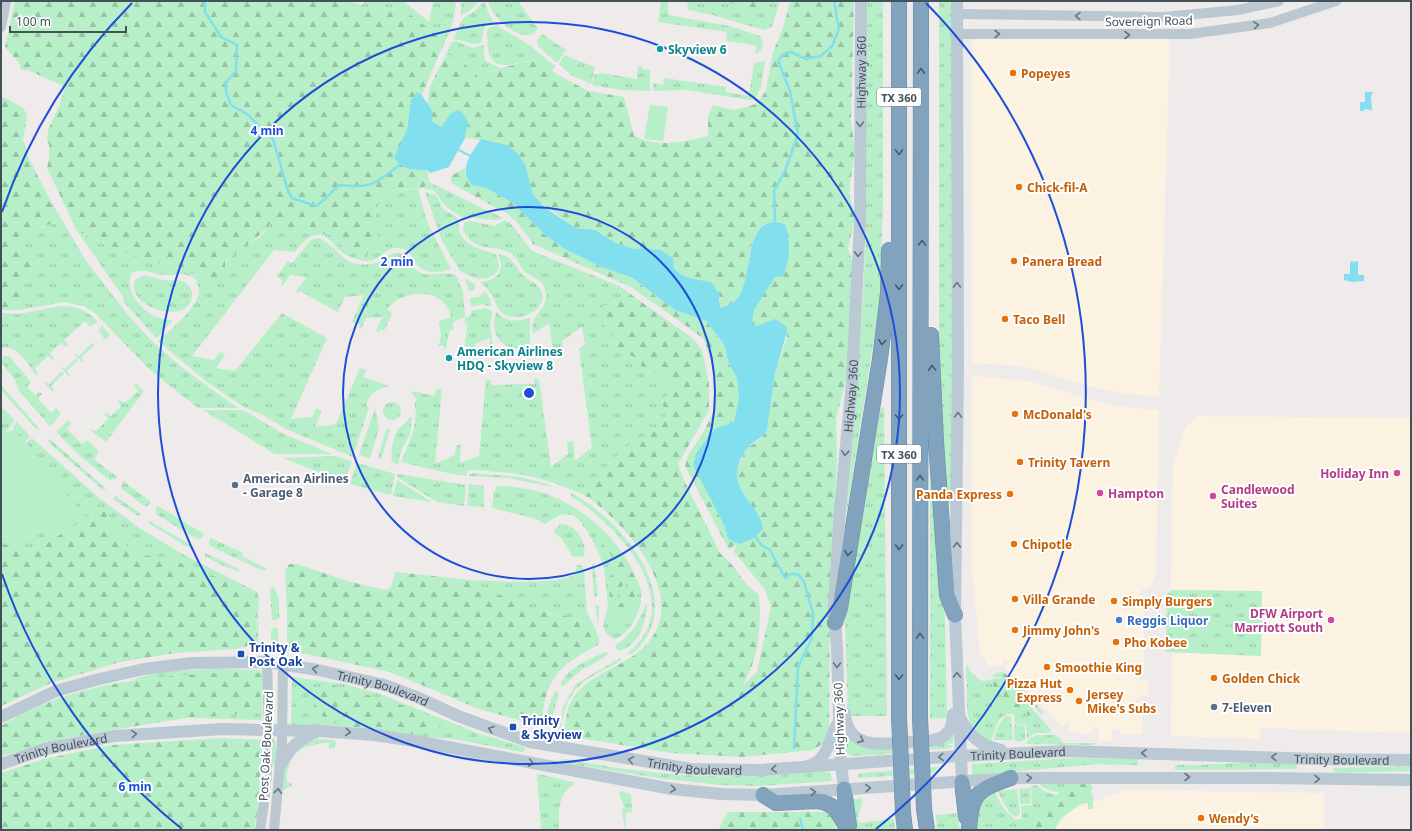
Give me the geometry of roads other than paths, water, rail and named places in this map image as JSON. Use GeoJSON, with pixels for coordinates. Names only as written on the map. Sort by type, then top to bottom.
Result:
{"type":"FeatureCollection","features":[{"type":"Feature","properties":{"kind":"highway","name":"TX 360"},"geometry":{"type":"LineString","coordinates":[[899,1],[899,716],[905,830]]}},
{"type":"Feature","properties":{"kind":"highway","name":"TX 360"},"geometry":{"type":"LineString","coordinates":[[921,1],[922,282],[920,717],[924,809],[927,830]]}},
{"type":"Feature","properties":{"kind":"highway"},"geometry":{"type":"LineString","coordinates":[[835,623],[840,608],[880,359],[888,294],[890,205],[899,192]]}},
{"type":"Feature","properties":{"kind":"highway"},"geometry":{"type":"LineString","coordinates":[[922,282],[930,293],[936,442],[947,595],[955,615]]}},
{"type":"Feature","properties":{"kind":"highway"},"geometry":{"type":"LineString","coordinates":[[968,830],[970,813],[975,798],[986,787],[1011,778]]}},
{"type":"Feature","properties":{"kind":"highway"},"geometry":{"type":"LineString","coordinates":[[962,782],[968,830]]}},
{"type":"Feature","properties":{"kind":"highway"},"geometry":{"type":"LineString","coordinates":[[844,790],[849,830]]}},
{"type":"Feature","properties":{"kind":"highway"},"geometry":{"type":"LineString","coordinates":[[763,795],[776,803],[824,802],[835,808],[849,830]]}},
{"type":"Feature","properties":{"kind":"main road","name":"Highway 360"},"geometry":{"type":"LineString","coordinates":[[844,790],[838,722],[834,585],[852,381],[860,221],[861,1]]}},
{"type":"Feature","properties":{"kind":"main road"},"geometry":{"type":"LineString","coordinates":[[957,1],[956,216],[958,368],[955,615],[957,697],[962,782]]}},
{"type":"Feature","properties":{"kind":"main road","name":"Trinity Boulevard"},"geometry":{"type":"LineString","coordinates":[[1,717],[56,691],[95,680],[137,671],[192,663],[267,662],[354,677],[385,685],[494,730],[549,746],[691,769],[720,771],[798,768],[1018,753],[1104,752],[1316,759],[1411,760]]}},
{"type":"Feature","properties":{"kind":"main road"},"geometry":{"type":"LineString","coordinates":[[838,682],[844,697],[846,727],[855,737],[878,744],[933,740],[945,736],[952,726],[957,697]]}},
{"type":"Feature","properties":{"kind":"main road"},"geometry":{"type":"LineString","coordinates":[[958,714],[970,734],[983,745],[1018,753]]}},
{"type":"Feature","properties":{"kind":"main road"},"geometry":{"type":"LineString","coordinates":[[798,768],[813,765],[820,760],[830,743],[832,734],[838,722]]}},
{"type":"Feature","properties":{"kind":"main road","name":"Trinity Boulevard"},"geometry":{"type":"LineString","coordinates":[[1,764],[46,749],[114,736],[216,729],[269,729],[374,735],[421,742],[672,790],[721,794],[763,795],[1011,778],[1251,777],[1411,780]]}},
{"type":"Feature","properties":{"kind":"main road"},"geometry":{"type":"LineString","coordinates":[[280,764],[291,748],[302,738],[320,731]]}},
{"type":"Feature","properties":{"kind":"street"},"geometry":{"type":"LineString","coordinates":[[1,27],[6,1]]}},
{"type":"Feature","properties":{"kind":"street","name":"Sovereign Road"},"geometry":{"type":"LineString","coordinates":[[958,14],[1150,18],[1203,15],[1238,10],[1279,1]]}},
{"type":"Feature","properties":{"kind":"street","name":"Sovereign Road"},"geometry":{"type":"LineString","coordinates":[[958,34],[1190,34],[1270,22],[1330,2]]}},
{"type":"Feature","properties":{"kind":"street","name":"Post Oak Boulevard"},"geometry":{"type":"LineString","coordinates":[[260,830],[264,810],[269,729],[267,662]]}},
{"type":"Feature","properties":{"kind":"street","name":"Post Oak Boulevard"},"geometry":{"type":"LineString","coordinates":[[274,828],[282,730],[283,664]]}},
{"type":"Feature","properties":{"kind":"street"},"geometry":{"type":"LineString","coordinates":[[263,830],[274,828],[264,810]]}},
{"type":"Feature","properties":{"kind":"water"},"geometry":{"type":"Polygon","coordinates":[[[417,92],[422,95],[432,111],[432,121],[442,127],[449,115],[457,110],[462,112],[468,122],[465,138],[449,167],[430,173],[427,170],[404,167],[394,158],[407,130],[411,100],[417,92]]]}},
{"type":"Feature","properties":{"kind":"water"},"geometry":{"type":"Polygon","coordinates":[[[1365,92],[1373,92],[1371,96],[1372,110],[1365,109],[1364,111],[1360,111],[1360,102],[1365,102],[1365,92]]]}},
{"type":"Feature","properties":{"kind":"water"},"geometry":{"type":"Polygon","coordinates":[[[481,139],[508,145],[518,154],[525,164],[533,195],[547,209],[576,228],[595,230],[616,243],[634,249],[643,248],[661,250],[673,258],[674,268],[678,272],[687,277],[712,283],[720,295],[719,302],[721,308],[735,301],[741,291],[755,237],[761,227],[771,222],[785,224],[789,250],[783,276],[775,277],[754,310],[752,323],[757,326],[775,319],[786,326],[787,332],[775,373],[767,430],[750,445],[745,452],[739,463],[737,472],[737,480],[740,488],[760,518],[762,524],[762,530],[752,539],[739,544],[728,539],[725,527],[693,465],[698,451],[714,429],[734,422],[739,397],[737,378],[729,364],[724,344],[706,321],[675,310],[632,278],[599,266],[563,248],[544,234],[513,203],[486,188],[472,185],[468,179],[466,168],[473,150],[481,139]]]}},
{"type":"Feature","properties":{"kind":"water"},"geometry":{"type":"Polygon","coordinates":[[[1358,261],[1358,275],[1364,275],[1364,281],[1352,282],[1344,280],[1344,274],[1350,274],[1350,262],[1358,261]]]}},
{"type":"Feature","properties":{"kind":"waterway"},"geometry":{"type":"LineString","coordinates":[[205,1],[205,12],[221,37],[237,45],[236,71],[226,82],[226,92],[231,105],[247,114],[273,139],[288,191],[292,198],[316,206],[340,185],[360,186],[374,183],[402,163]]}},
{"type":"Feature","properties":{"kind":"waterway"},"geometry":{"type":"LineString","coordinates":[[775,222],[774,191],[786,169],[798,134],[790,91],[778,61],[782,55],[791,52],[806,59],[821,56],[832,46],[839,29],[834,1]]}},
{"type":"Feature","properties":{"kind":"waterway"},"geometry":{"type":"LineString","coordinates":[[457,149],[472,157]]}},
{"type":"Feature","properties":{"kind":"waterway"},"geometry":{"type":"LineString","coordinates":[[754,534],[761,545],[770,550],[785,578],[791,574],[798,574],[804,582],[813,613],[812,638],[798,667],[794,748]]}},
{"type":"Feature","properties":{"kind":"waterway"},"geometry":{"type":"LineString","coordinates":[[800,819],[803,830]]}},
{"type":"Feature","properties":{"kind":"place","name":"Skyview 6"},"geometry":{"type":"Point","coordinates":[660,49]}},
{"type":"Feature","properties":{"kind":"place","name":"Popeyes"},"geometry":{"type":"Point","coordinates":[1013,73]}},
{"type":"Feature","properties":{"kind":"place","name":"Chick-fil-A"},"geometry":{"type":"Point","coordinates":[1019,187]}},
{"type":"Feature","properties":{"kind":"place","name":"Panera Bread"},"geometry":{"type":"Point","coordinates":[1014,261]}},
{"type":"Feature","properties":{"kind":"place","name":"Taco Bell"},"geometry":{"type":"Point","coordinates":[1005,319]}},
{"type":"Feature","properties":{"kind":"place","name":"American Airlines HDQ - Skyview 8"},"geometry":{"type":"Point","coordinates":[449,358]}},
{"type":"Feature","properties":{"kind":"place","name":"McDonald's"},"geometry":{"type":"Point","coordinates":[1015,414]}},
{"type":"Feature","properties":{"kind":"place","name":"Trinity Tavern"},"geometry":{"type":"Point","coordinates":[1020,462]}},
{"type":"Feature","properties":{"kind":"place","name":"Holiday Inn"},"geometry":{"type":"Point","coordinates":[1397,473]}},
{"type":"Feature","properties":{"kind":"place","name":"American Airlines - Garage 8"},"geometry":{"type":"Point","coordinates":[235,485]}},
{"type":"Feature","properties":{"kind":"place","name":"Hampton"},"geometry":{"type":"Point","coordinates":[1100,493]}},
{"type":"Feature","properties":{"kind":"place","name":"Panda Express"},"geometry":{"type":"Point","coordinates":[1010,494]}},
{"type":"Feature","properties":{"kind":"place","name":"Candlewood Suites"},"geometry":{"type":"Point","coordinates":[1213,496]}},
{"type":"Feature","properties":{"kind":"place","name":"Chipotle"},"geometry":{"type":"Point","coordinates":[1014,544]}},
{"type":"Feature","properties":{"kind":"place","name":"Villa Grande"},"geometry":{"type":"Point","coordinates":[1015,599]}},
{"type":"Feature","properties":{"kind":"place","name":"Simply Burgers"},"geometry":{"type":"Point","coordinates":[1114,601]}},
{"type":"Feature","properties":{"kind":"place","name":"Reggis Liquor"},"geometry":{"type":"Point","coordinates":[1119,620]}},
{"type":"Feature","properties":{"kind":"place","name":"DFW Airport Marriott South"},"geometry":{"type":"Point","coordinates":[1331,620]}},
{"type":"Feature","properties":{"kind":"place","name":"Jimmy John's"},"geometry":{"type":"Point","coordinates":[1015,630]}},
{"type":"Feature","properties":{"kind":"place","name":"Pho Kobee"},"geometry":{"type":"Point","coordinates":[1116,642]}},
{"type":"Feature","properties":{"kind":"place","name":"Trinity & Post Oak"},"geometry":{"type":"Point","coordinates":[241,654]}},
{"type":"Feature","properties":{"kind":"place","name":"Smoothie King"},"geometry":{"type":"Point","coordinates":[1047,667]}},
{"type":"Feature","properties":{"kind":"place","name":"Golden Chick"},"geometry":{"type":"Point","coordinates":[1214,678]}},
{"type":"Feature","properties":{"kind":"place","name":"Pizza Hut Express"},"geometry":{"type":"Point","coordinates":[1070,690]}},
{"type":"Feature","properties":{"kind":"place","name":"Jersey Mike's Subs"},"geometry":{"type":"Point","coordinates":[1079,701]}},
{"type":"Feature","properties":{"kind":"place","name":"7-Eleven"},"geometry":{"type":"Point","coordinates":[1214,707]}},
{"type":"Feature","properties":{"kind":"place","name":"Trinity & Skyview"},"geometry":{"type":"Point","coordinates":[513,727]}},
{"type":"Feature","properties":{"kind":"place","name":"Wendy's"},"geometry":{"type":"Point","coordinates":[1201,818]}}]}
